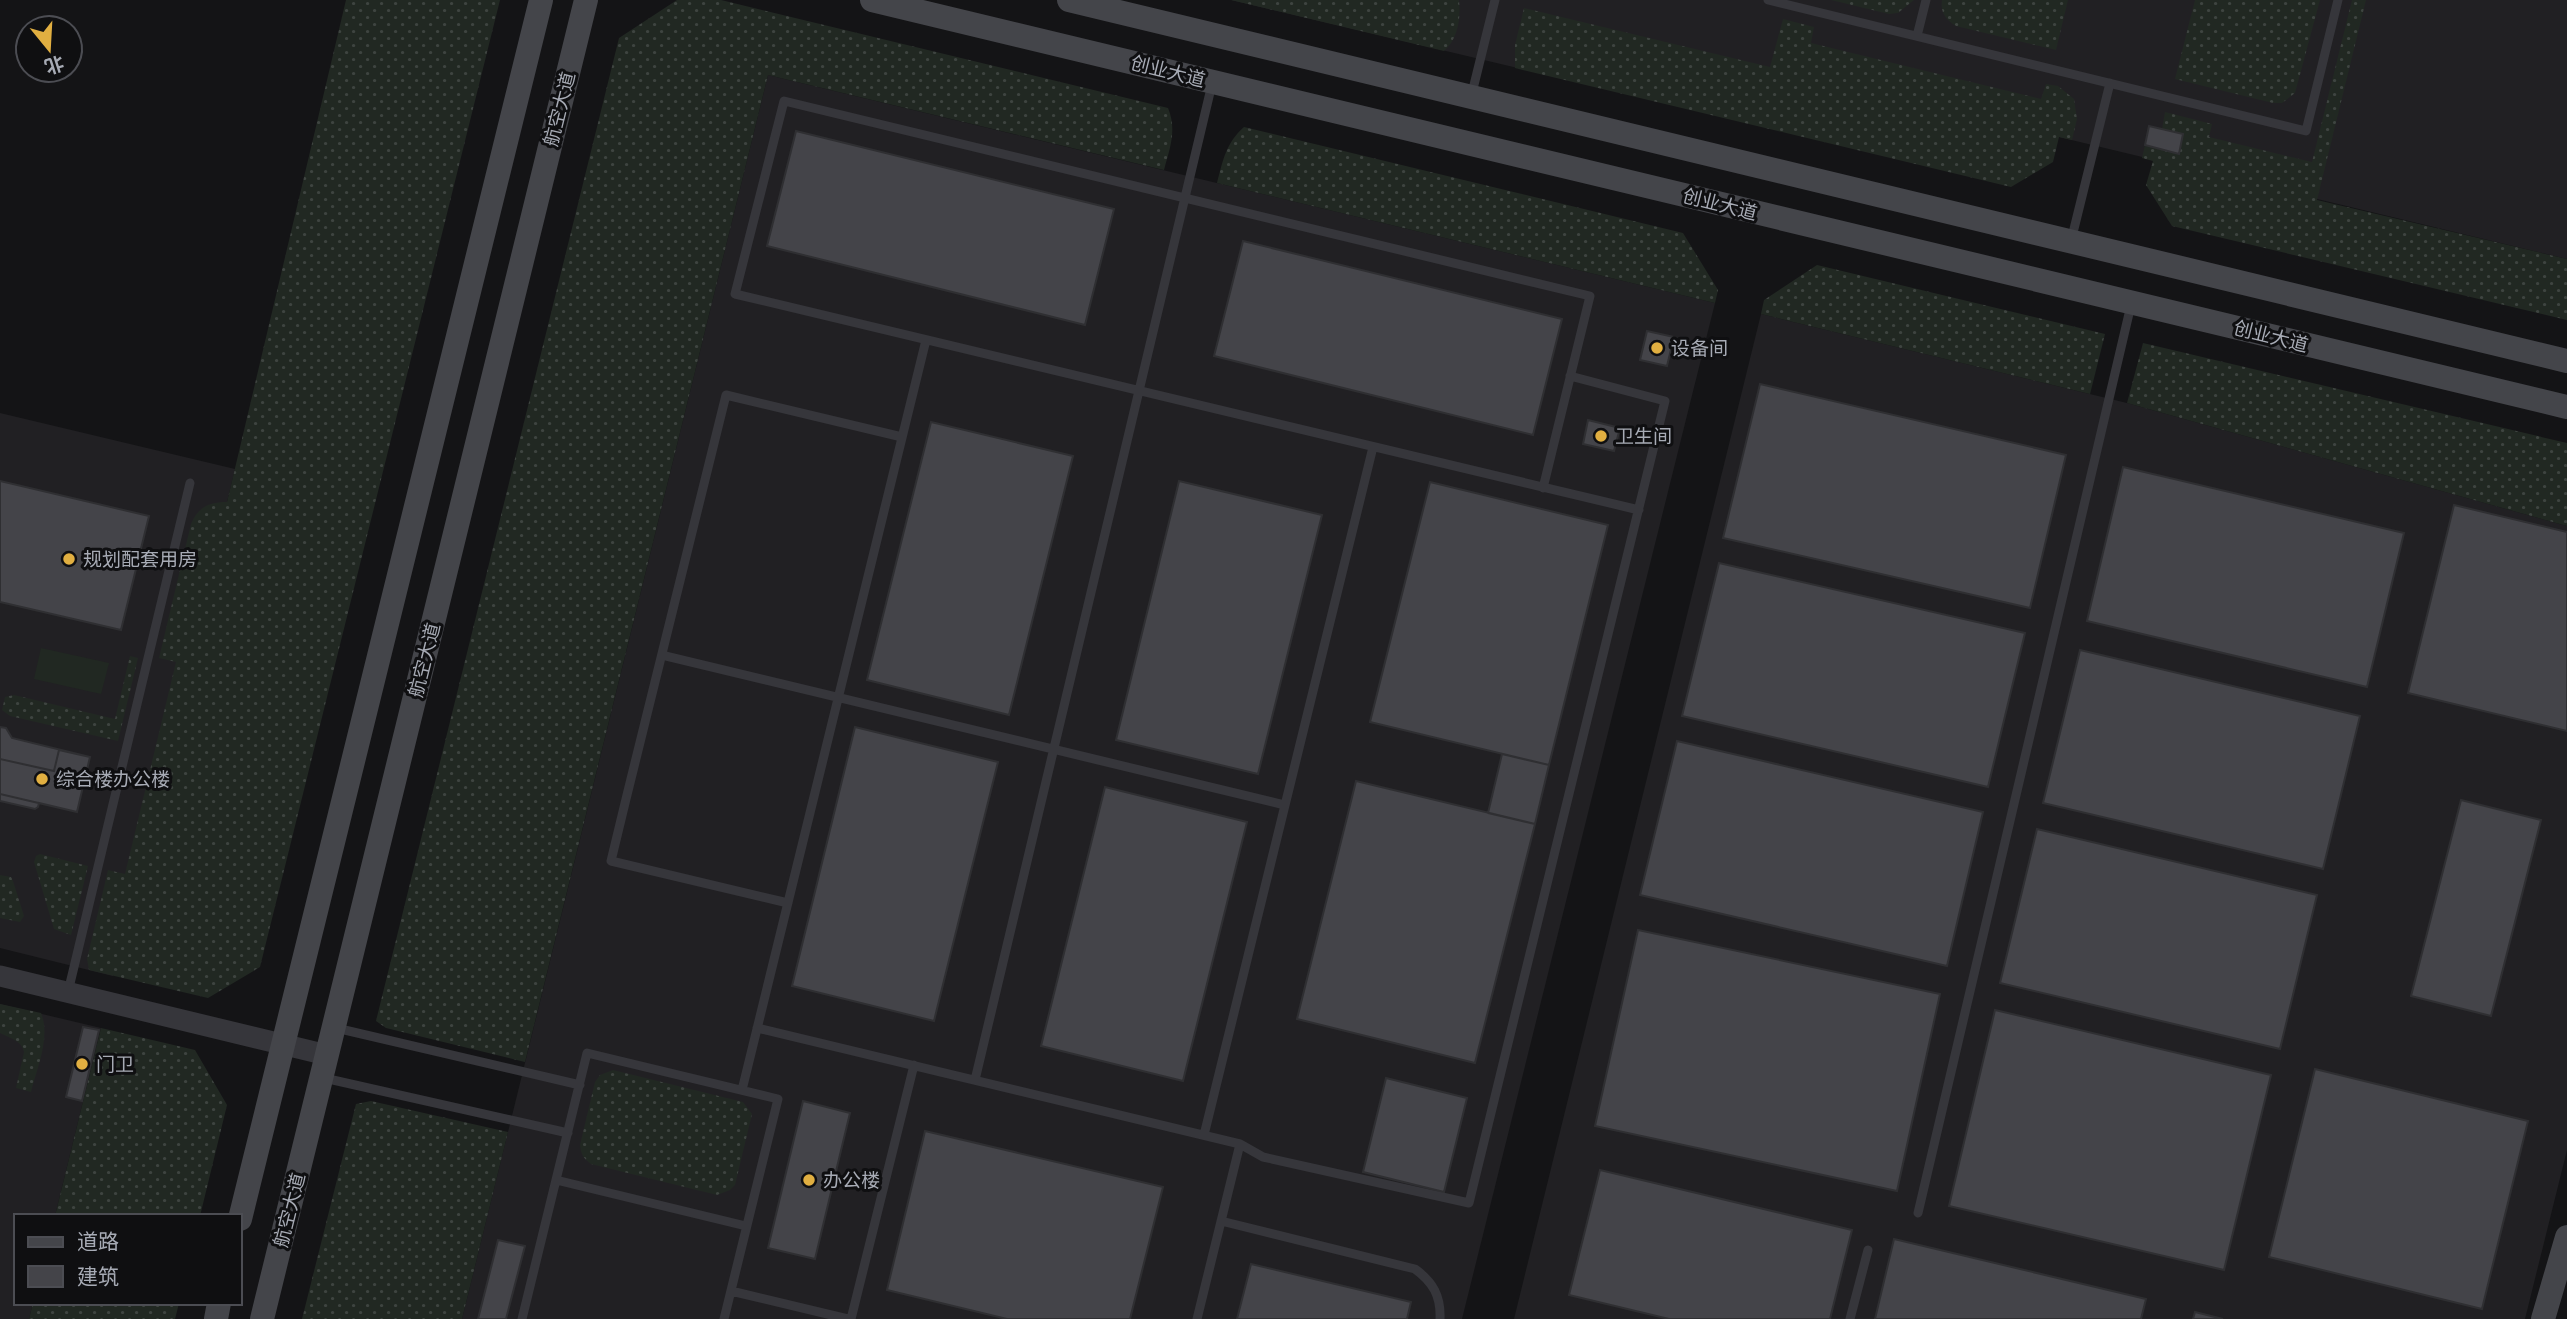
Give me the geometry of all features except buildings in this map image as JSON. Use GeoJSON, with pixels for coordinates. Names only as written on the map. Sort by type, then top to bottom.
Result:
{"type":"FeatureCollection","features":[{"type":"Feature","properties":{"kind":"main road"},"geometry":{"type":"LineString","coordinates":[[241,1214],[541,0]]}},
{"type":"Feature","properties":{"kind":"main road","name":"航空大道"},"geometry":{"type":"LineString","coordinates":[[262,1319],[586,0]]}},
{"type":"Feature","properties":{"kind":"main road","name":"创业大道"},"geometry":{"type":"LineString","coordinates":[[872,0],[2567,407]]}},
{"type":"Feature","properties":{"kind":"main road"},"geometry":{"type":"LineString","coordinates":[[1069,0],[2567,361]]}},
{"type":"Feature","properties":{"kind":"main road"},"geometry":{"type":"LineString","coordinates":[[2543,1319],[2567,1237]]}},
{"type":"Feature","properties":{"kind":"street"},"geometry":{"type":"LineString","coordinates":[[0,976],[282,1044],[325,1066]]}},
{"type":"Feature","properties":{"kind":"lane"},"geometry":{"type":"LineString","coordinates":[[1471,97],[1495,0]]}},
{"type":"Feature","properties":{"kind":"lane"},"geometry":{"type":"LineString","coordinates":[[1771,0],[2306,131],[2339,0]]}},
{"type":"Feature","properties":{"kind":"lane"},"geometry":{"type":"LineString","coordinates":[[1917,36],[1926,0]]}},
{"type":"Feature","properties":{"kind":"lane"},"geometry":{"type":"LineString","coordinates":[[975,1080],[1213,82]]}},
{"type":"Feature","properties":{"kind":"lane"},"geometry":{"type":"LineString","coordinates":[[2071,241],[2110,83]]}},
{"type":"Feature","properties":{"kind":"lane"},"geometry":{"type":"LineString","coordinates":[[1543,488],[1590,296],[783,102],[735,293],[926,340],[1543,488],[1639,510]]}},
{"type":"Feature","properties":{"kind":"lane"},"geometry":{"type":"LineString","coordinates":[[1918,1213],[2132,303]]}},
{"type":"Feature","properties":{"kind":"lane"},"geometry":{"type":"LineString","coordinates":[[742,1090],[926,340]]}},
{"type":"Feature","properties":{"kind":"lane"},"geometry":{"type":"LineString","coordinates":[[757,1028],[1240,1144],[1263,1157],[1469,1203],[1665,401],[1570,376]]}},
{"type":"Feature","properties":{"kind":"lane"},"geometry":{"type":"LineString","coordinates":[[788,903],[611,861],[726,395],[902,437]]}},
{"type":"Feature","properties":{"kind":"lane"},"geometry":{"type":"LineString","coordinates":[[1204,1135],[1373,447]]}},
{"type":"Feature","properties":{"kind":"lane"},"geometry":{"type":"LineString","coordinates":[[68,993],[190,483]]}},
{"type":"Feature","properties":{"kind":"lane"},"geometry":{"type":"LineString","coordinates":[[662,655],[1285,805]]}},
{"type":"Feature","properties":{"kind":"lane"},"geometry":{"type":"LineString","coordinates":[[334,1028],[580,1085]]}},
{"type":"Feature","properties":{"kind":"lane"},"geometry":{"type":"LineString","coordinates":[[522,1319],[587,1053],[778,1099],[724,1319]]}},
{"type":"Feature","properties":{"kind":"lane"},"geometry":{"type":"LineString","coordinates":[[731,1291],[850,1319],[914,1065]]}},
{"type":"Feature","properties":{"kind":"lane"},"geometry":{"type":"LineString","coordinates":[[325,1066],[568,1133]]}},
{"type":"Feature","properties":{"kind":"lane"},"geometry":{"type":"LineString","coordinates":[[1198,1319],[1240,1144]]}},
{"type":"Feature","properties":{"kind":"lane"},"geometry":{"type":"LineString","coordinates":[[556,1180],[746,1226]]}},
{"type":"Feature","properties":{"kind":"lane"},"geometry":{"type":"LineString","coordinates":[[1221,1221],[1415,1269],[1429,1279],[1437,1293],[1440,1319]]}},
{"type":"Feature","properties":{"kind":"lane"},"geometry":{"type":"LineString","coordinates":[[1850,1319],[1868,1250]]}},
{"type":"Feature","properties":{"kind":"shaded area"},"geometry":{"type":"Polygon","coordinates":[[[346,0],[500,0],[260,967],[208,998],[89,970],[87,959],[108,870],[125,874],[176,662],[159,658],[191,524],[197,513],[205,507],[227,502],[346,0]]]}},
{"type":"Feature","properties":{"kind":"shaded area"},"geometry":{"type":"Polygon","coordinates":[[[677,0],[721,0],[1168,108],[1172,139],[1164,170],[768,75],[525,1062],[386,1028],[376,1021],[619,38],[677,0]]]}},
{"type":"Feature","properties":{"kind":"shaded area"},"geometry":{"type":"Polygon","coordinates":[[[1231,0],[2567,0],[2567,259],[2059,137],[1712,114],[1231,0]]]}},
{"type":"Feature","properties":{"kind":"shaded area"},"geometry":{"type":"Polygon","coordinates":[[[1231,0],[1459,0],[1458,28],[1444,51],[1231,0]]]}},
{"type":"Feature","properties":{"kind":"shaded area"},"geometry":{"type":"Polygon","coordinates":[[[1831,0],[1914,0],[1898,13],[1889,14],[1831,0]]]}},
{"type":"Feature","properties":{"kind":"shaded area"},"geometry":{"type":"Polygon","coordinates":[[[1942,0],[2068,0],[2056,50],[1956,26],[1945,15],[1942,0]]]}},
{"type":"Feature","properties":{"kind":"shaded area"},"geometry":{"type":"Polygon","coordinates":[[[2195,0],[2320,0],[2295,93],[2282,103],[2273,103],[2175,79],[2195,0]]]}},
{"type":"Feature","properties":{"kind":"shaded area"},"geometry":{"type":"Polygon","coordinates":[[[2352,0],[2366,0],[2317,200],[2567,259],[2567,320],[2172,226],[2146,185],[2153,161],[2142,158],[2145,145],[2179,153],[2183,135],[2162,129],[2165,112],[2212,124],[2209,137],[2312,162],[2352,0]]]}},
{"type":"Feature","properties":{"kind":"shaded area"},"geometry":{"type":"Polygon","coordinates":[[[1524,8],[1770,67],[1783,19],[1814,27],[1811,43],[2041,99],[2046,84],[2058,86],[2074,99],[2077,119],[2072,140],[2059,137],[2053,162],[2011,187],[1515,68],[1515,45],[1524,8]]]}},
{"type":"Feature","properties":{"kind":"shaded area"},"geometry":{"type":"Polygon","coordinates":[[[768,75],[1715,303],[1462,1319],[462,1319],[768,75]]]}},
{"type":"Feature","properties":{"kind":"shaded area"},"geometry":{"type":"Polygon","coordinates":[[[1244,127],[1683,233],[1718,290],[1715,303],[1217,183],[1229,146],[1244,127]]]}},
{"type":"Feature","properties":{"kind":"shaded area"},"geometry":{"type":"Polygon","coordinates":[[[1817,265],[2105,334],[2090,394],[1761,314],[1764,300],[1817,265]]]}},
{"type":"Feature","properties":{"kind":"shaded area"},"geometry":{"type":"Polygon","coordinates":[[[1761,314],[2127,403],[2567,526],[2567,1150],[2525,1319],[1514,1319],[1761,314]]]}},
{"type":"Feature","properties":{"kind":"shaded area"},"geometry":{"type":"Polygon","coordinates":[[[2143,343],[2567,443],[2567,526],[2127,403],[2143,343]]]}},
{"type":"Feature","properties":{"kind":"shaded area"},"geometry":{"type":"Polygon","coordinates":[[[0,413],[235,469],[113,976],[0,948],[0,413]]]}},
{"type":"Feature","properties":{"kind":"shaded area"},"geometry":{"type":"Polygon","coordinates":[[[41,648],[109,663],[101,694],[34,679],[41,648]]]}},
{"type":"Feature","properties":{"kind":"shaded area"},"geometry":{"type":"Polygon","coordinates":[[[130,656],[138,658],[118,741],[10,716],[2,710],[5,697],[14,695],[115,719],[130,656]]]}},
{"type":"Feature","properties":{"kind":"shaded area"},"geometry":{"type":"Polygon","coordinates":[[[40,854],[88,866],[71,935],[54,929],[34,862],[40,854]]]}},
{"type":"Feature","properties":{"kind":"shaded area"},"geometry":{"type":"Polygon","coordinates":[[[0,875],[11,877],[13,881],[24,916],[20,922],[0,918],[0,875]]]}},
{"type":"Feature","properties":{"kind":"shaded area"},"geometry":{"type":"Polygon","coordinates":[[[0,1004],[101,1028],[55,1214],[14,1214],[14,1305],[32,1305],[29,1319],[0,1319],[0,1004]]]}},
{"type":"Feature","properties":{"kind":"shaded area"},"geometry":{"type":"Polygon","coordinates":[[[0,1004],[41,1013],[44,1042],[31,1092],[16,1088],[24,1052],[18,1042],[0,1033],[0,1004]]]}},
{"type":"Feature","properties":{"kind":"shaded area"},"geometry":{"type":"Polygon","coordinates":[[[101,1028],[195,1050],[227,1105],[200,1214],[55,1214],[101,1028]]]}},
{"type":"Feature","properties":{"kind":"shaded area"},"geometry":{"type":"Polygon","coordinates":[[[613,1070],[743,1102],[752,1114],[735,1185],[717,1195],[591,1164],[586,1160],[580,1145],[595,1082],[600,1075],[613,1070]]]}},
{"type":"Feature","properties":{"kind":"shaded area"},"geometry":{"type":"Polygon","coordinates":[[[371,1101],[508,1132],[462,1319],[302,1319],[356,1104],[371,1101]]]}},
{"type":"Feature","properties":{"kind":"shaded area"},"geometry":{"type":"Polygon","coordinates":[[[32,1305],[178,1305],[175,1319],[29,1319],[32,1305]]]}},
{"type":"Feature","properties":{"kind":"place","name":"设备间"},"geometry":{"type":"Point","coordinates":[1657,348]}},
{"type":"Feature","properties":{"kind":"place","name":"卫生间"},"geometry":{"type":"Point","coordinates":[1601,436]}},
{"type":"Feature","properties":{"kind":"place","name":"规划配套用房"},"geometry":{"type":"Point","coordinates":[69,559]}},
{"type":"Feature","properties":{"kind":"place","name":"综合楼办公楼"},"geometry":{"type":"Point","coordinates":[42,779]}},
{"type":"Feature","properties":{"kind":"place","name":"门卫"},"geometry":{"type":"Point","coordinates":[82,1064]}},
{"type":"Feature","properties":{"kind":"place","name":"办公楼"},"geometry":{"type":"Point","coordinates":[809,1180]}}]}
